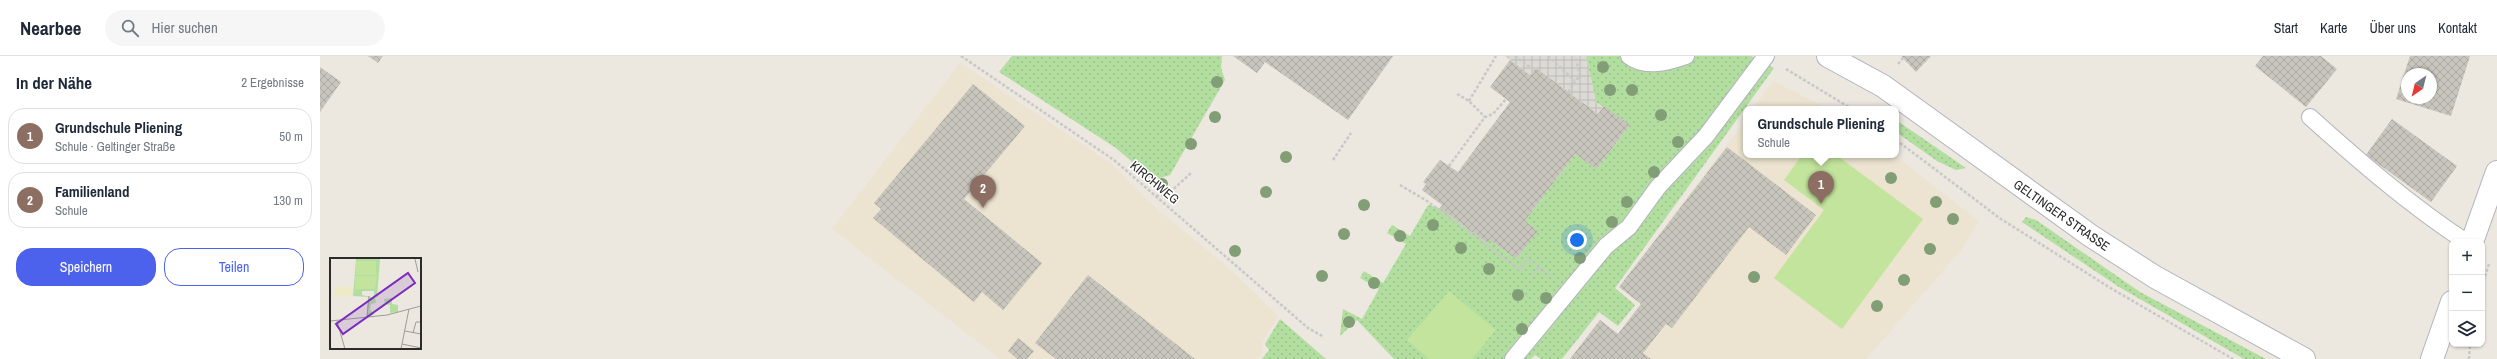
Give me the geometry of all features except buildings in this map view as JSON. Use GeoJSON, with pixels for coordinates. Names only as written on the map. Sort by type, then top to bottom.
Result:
{"type":"FeatureCollection","features":[{"type":"Feature","properties":{"kind":"main road","name":"GELTINGER STRASSE"},"geometry":{"type":"LineString","coordinates":[[1828,56],[1883,86],[2091,236],[2156,277],[2304,359]]}},
{"type":"Feature","properties":{"kind":"main road"},"geometry":{"type":"LineString","coordinates":[[2473,239],[2497,172]]}},
{"type":"Feature","properties":{"kind":"main road"},"geometry":{"type":"LineString","coordinates":[[2432,359],[2449,311]]}},
{"type":"Feature","properties":{"kind":"lane"},"geometry":{"type":"LineString","coordinates":[[1629,56],[1635,61],[1664,63],[1686,56]]}},
{"type":"Feature","properties":{"kind":"lane"},"geometry":{"type":"LineString","coordinates":[[1513,359],[1606,246],[1629,227],[1658,187],[1706,136],[1754,75],[1765,57]]}},
{"type":"Feature","properties":{"kind":"lane"},"geometry":{"type":"LineString","coordinates":[[2310,117],[2366,167],[2434,221],[2461,239]]}},
{"type":"Feature","properties":{"kind":"path","name":"KIRCHWEG"},"geometry":{"type":"LineString","coordinates":[[961,56],[1114,160],[1308,328],[1324,337]]}},
{"type":"Feature","properties":{"kind":"path"},"geometry":{"type":"LineString","coordinates":[[1469,101],[1496,56]]}},
{"type":"Feature","properties":{"kind":"path"},"geometry":{"type":"LineString","coordinates":[[1515,56],[1534,70]]}},
{"type":"Feature","properties":{"kind":"path"},"geometry":{"type":"LineString","coordinates":[[1548,56],[1576,81]]}},
{"type":"Feature","properties":{"kind":"path"},"geometry":{"type":"LineString","coordinates":[[1568,92],[1580,75],[1575,56]]}},
{"type":"Feature","properties":{"kind":"path"},"geometry":{"type":"LineString","coordinates":[[1765,57],[1847,106]]}},
{"type":"Feature","properties":{"kind":"path"},"geometry":{"type":"LineString","coordinates":[[1457,94],[1469,101],[1485,117]]}},
{"type":"Feature","properties":{"kind":"path"},"geometry":{"type":"LineString","coordinates":[[1449,166],[1485,117],[1493,114],[1506,99]]}},
{"type":"Feature","properties":{"kind":"path"},"geometry":{"type":"LineString","coordinates":[[1333,160],[1351,133]]}},
{"type":"Feature","properties":{"kind":"path"},"geometry":{"type":"LineString","coordinates":[[1899,142],[2001,219],[2112,289],[2233,359]]}},
{"type":"Feature","properties":{"kind":"path"},"geometry":{"type":"LineString","coordinates":[[1155,196],[1168,194],[1191,173]]}},
{"type":"Feature","properties":{"kind":"path"},"geometry":{"type":"LineString","coordinates":[[1400,185],[1427,201],[1520,270],[1528,259],[1570,290]]}},
{"type":"Feature","properties":{"kind":"path"},"geometry":{"type":"LineString","coordinates":[[1534,274],[1539,267]]}},
{"type":"Feature","properties":{"kind":"path"},"geometry":{"type":"LineString","coordinates":[[2469,359],[2470,347]]}},
{"type":"Feature","properties":{"kind":"shaded area"},"geometry":{"type":"Polygon","coordinates":[[[1505,56],[1586,56],[1596,102],[1603,108],[1598,114],[1536,68],[1530,75],[1505,56]]]}},
{"type":"Feature","properties":{"kind":"shaded area"},"geometry":{"type":"Polygon","coordinates":[[[960,63],[1112,164],[1149,202],[1232,271],[1278,316],[1261,345],[1263,352],[1257,359],[1000,359],[832,229],[960,63]]]}},
{"type":"Feature","properties":{"kind":"shaded area"},"geometry":{"type":"Polygon","coordinates":[[[1773,81],[1822,106],[1755,106],[1773,81]]]}},
{"type":"Feature","properties":{"kind":"shaded area"},"geometry":{"type":"Polygon","coordinates":[[[1743,124],[1743,158],[1898,158],[1979,221],[1962,249],[1866,359],[1570,359],[1600,320],[1618,334],[1641,304],[1619,287],[1743,124]]]}},
{"type":"Feature","properties":{"kind":"green space"},"geometry":{"type":"Polygon","coordinates":[[[1012,56],[1222,56],[1221,68],[1225,80],[1170,175],[1153,180],[1116,148],[999,72],[1012,56]]]}},
{"type":"Feature","properties":{"kind":"green space"},"geometry":{"type":"Polygon","coordinates":[[[1586,56],[1751,56],[1774,68],[1747,106],[1743,106],[1743,111],[1615,288],[1635,305],[1618,326],[1599,312],[1562,359],[1541,359],[1535,355],[1531,359],[1394,359],[1357,320],[1340,336],[1343,309],[1362,319],[1379,289],[1360,278],[1364,271],[1383,283],[1406,244],[1387,233],[1392,225],[1410,236],[1428,205],[1440,208],[1487,243],[1490,240],[1516,259],[1537,231],[1525,221],[1575,154],[1596,169],[1630,125],[1596,102],[1586,56]]]}},
{"type":"Feature","properties":{"kind":"green space"},"geometry":{"type":"Polygon","coordinates":[[[1899,122],[1966,168],[1956,170],[1937,161],[1899,134],[1899,122]]]}},
{"type":"Feature","properties":{"kind":"green space"},"geometry":{"type":"Polygon","coordinates":[[[1800,158],[1840,158],[1923,219],[1842,329],[1774,278],[1824,210],[1784,180],[1800,158]]]}},
{"type":"Feature","properties":{"kind":"green space"},"geometry":{"type":"Polygon","coordinates":[[[2026,217],[2036,220],[2140,292],[2266,359],[2244,359],[2119,287],[2022,222],[2026,217]]]}},
{"type":"Feature","properties":{"kind":"green space"},"geometry":{"type":"Polygon","coordinates":[[[1449,291],[1496,330],[1472,359],[1429,359],[1407,340],[1449,291]]]}},
{"type":"Feature","properties":{"kind":"green space"},"geometry":{"type":"Polygon","coordinates":[[[1280,319],[1326,359],[1262,359],[1269,350],[1265,344],[1280,319]]]}},
{"type":"Feature","properties":{"kind":"place","name":"Grundschule Pliening"},"geometry":{"type":"Point","coordinates":[1821,204]}},
{"type":"Feature","properties":{"kind":"place","name":"Familienland"},"geometry":{"type":"Point","coordinates":[983,208]}}]}
